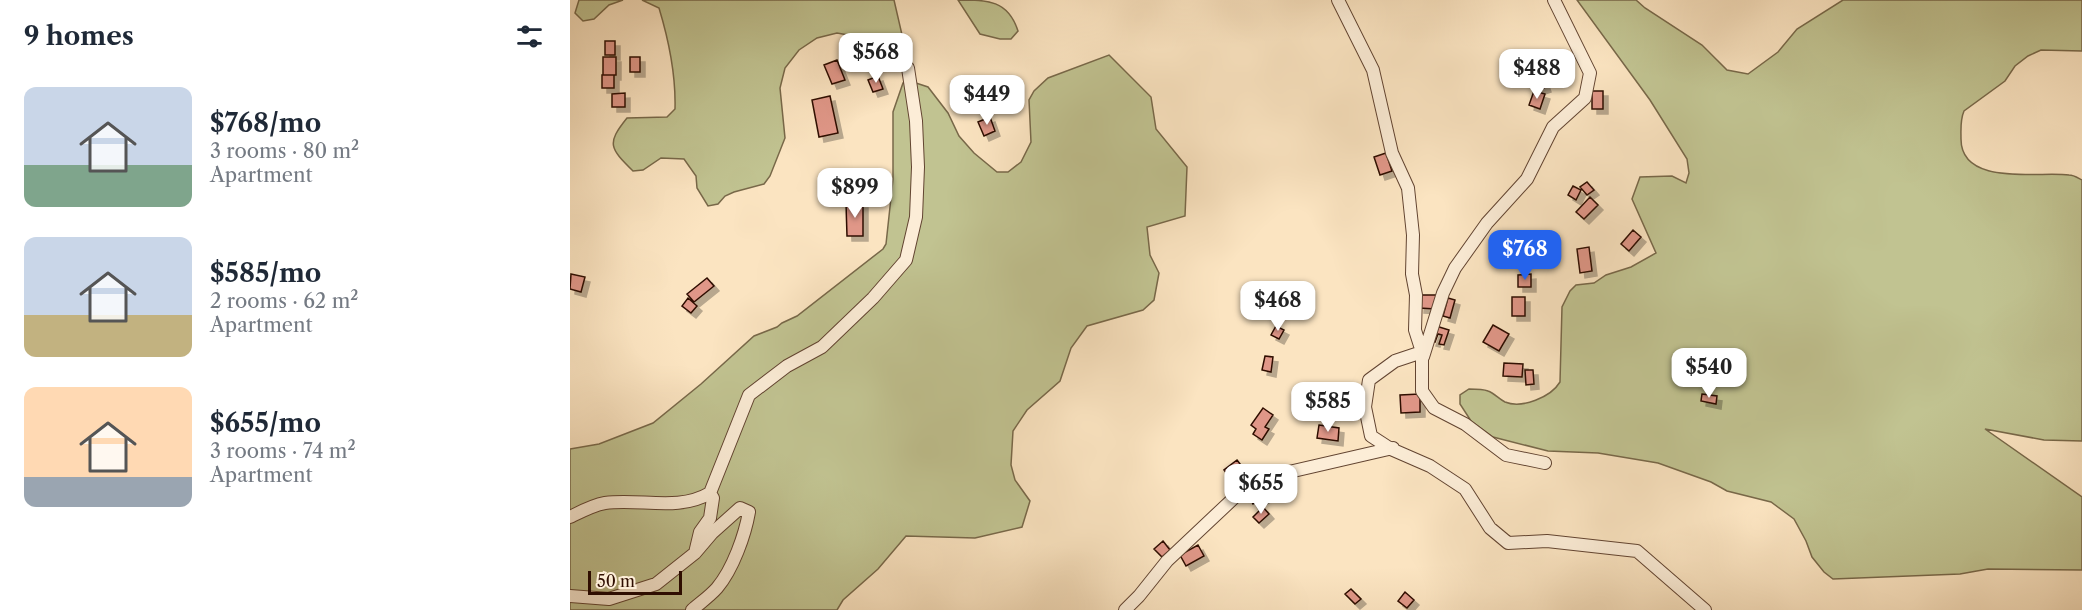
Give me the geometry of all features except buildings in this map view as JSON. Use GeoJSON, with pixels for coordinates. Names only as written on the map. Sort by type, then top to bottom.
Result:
{"type":"FeatureCollection","features":[{"type":"Feature","properties":{"kind":"street"},"geometry":{"type":"LineString","coordinates":[[1338,0],[1373,70],[1392,153],[1408,188],[1413,235],[1412,274],[1416,295],[1415,330],[1422,357],[1422,391],[1434,408],[1465,424],[1506,455],[1545,463]]}},
{"type":"Feature","properties":{"kind":"street"},"geometry":{"type":"LineString","coordinates":[[1422,357],[1443,293],[1455,268],[1487,223],[1527,179],[1553,127],[1585,98],[1590,73],[1554,0]]}},
{"type":"Feature","properties":{"kind":"street"},"geometry":{"type":"LineString","coordinates":[[570,517],[604,503],[668,504],[701,499],[710,493],[749,395],[787,366],[822,347],[873,298],[906,260],[916,217],[918,167],[916,121],[908,68]]}},
{"type":"Feature","properties":{"kind":"street"},"geometry":{"type":"LineString","coordinates":[[1422,357],[1395,361],[1369,380],[1365,406],[1371,436],[1430,466],[1465,489],[1490,528],[1508,543],[1547,541],[1637,551],[1705,610]]}},
{"type":"Feature","properties":{"kind":"street"},"geometry":{"type":"LineString","coordinates":[[1125,610],[1167,561],[1236,496],[1263,478],[1394,448]]}},
{"type":"Feature","properties":{"kind":"street"},"geometry":{"type":"LineString","coordinates":[[695,553],[700,532],[710,518],[713,498],[710,493]]}},
{"type":"Feature","properties":{"kind":"street"},"geometry":{"type":"LineString","coordinates":[[570,596],[609,599],[656,584],[695,553],[712,533],[740,508],[749,512],[747,527],[734,559],[723,578],[717,588],[692,610]]}},
{"type":"Feature","properties":{"kind":"green space"},"geometry":{"type":"Polygon","coordinates":[[[579,0],[623,0],[609,5],[594,19],[583,21],[575,13],[579,0]]]}},
{"type":"Feature","properties":{"kind":"green space"},"geometry":{"type":"Polygon","coordinates":[[[642,0],[894,0],[905,58],[884,59],[873,56],[848,35],[837,33],[817,38],[799,50],[785,68],[780,88],[785,138],[770,176],[764,184],[734,192],[725,196],[718,204],[708,206],[697,188],[696,176],[684,159],[661,158],[643,170],[633,171],[615,151],[616,134],[627,118],[667,117],[675,109],[671,58],[659,8],[642,0]]]}},
{"type":"Feature","properties":{"kind":"green space"},"geometry":{"type":"Polygon","coordinates":[[[958,0],[979,0],[996,4],[1009,13],[1018,31],[1011,39],[980,34],[958,0]]]}},
{"type":"Feature","properties":{"kind":"green space"},"geometry":{"type":"Polygon","coordinates":[[[1577,0],[1636,0],[1702,45],[1727,70],[1748,74],[1778,52],[1797,29],[1843,0],[2082,0],[2082,51],[2041,50],[2028,56],[2015,66],[2005,81],[1964,111],[1961,139],[1964,154],[1974,164],[1988,170],[2004,174],[2071,175],[2082,180],[2082,441],[2044,440],[1985,429],[2082,497],[2082,570],[1988,569],[1960,574],[1833,579],[1812,557],[1794,519],[1771,502],[1727,491],[1711,482],[1658,463],[1598,453],[1548,451],[1493,437],[1471,421],[1460,404],[1460,395],[1469,389],[1486,390],[1505,402],[1520,404],[1543,397],[1556,387],[1560,382],[1562,307],[1570,291],[1576,285],[1594,283],[1606,275],[1631,267],[1656,253],[1632,199],[1640,177],[1672,176],[1686,183],[1689,173],[1687,159],[1650,100],[1577,0]]]}},
{"type":"Feature","properties":{"kind":"green space"},"geometry":{"type":"Polygon","coordinates":[[[1109,55],[1151,97],[1156,129],[1187,167],[1185,216],[1147,227],[1150,255],[1159,273],[1154,300],[1143,310],[1087,326],[1071,348],[1060,381],[1027,410],[1013,431],[1011,465],[1015,480],[1030,501],[1022,527],[975,538],[906,536],[878,569],[843,600],[837,610],[570,610],[570,449],[599,444],[653,423],[754,336],[797,316],[883,249],[886,244],[893,179],[893,112],[903,83],[913,82],[928,87],[948,113],[959,136],[974,153],[997,172],[1008,172],[1021,162],[1031,142],[1029,100],[1034,91],[1048,78],[1109,55]]]}}]}
